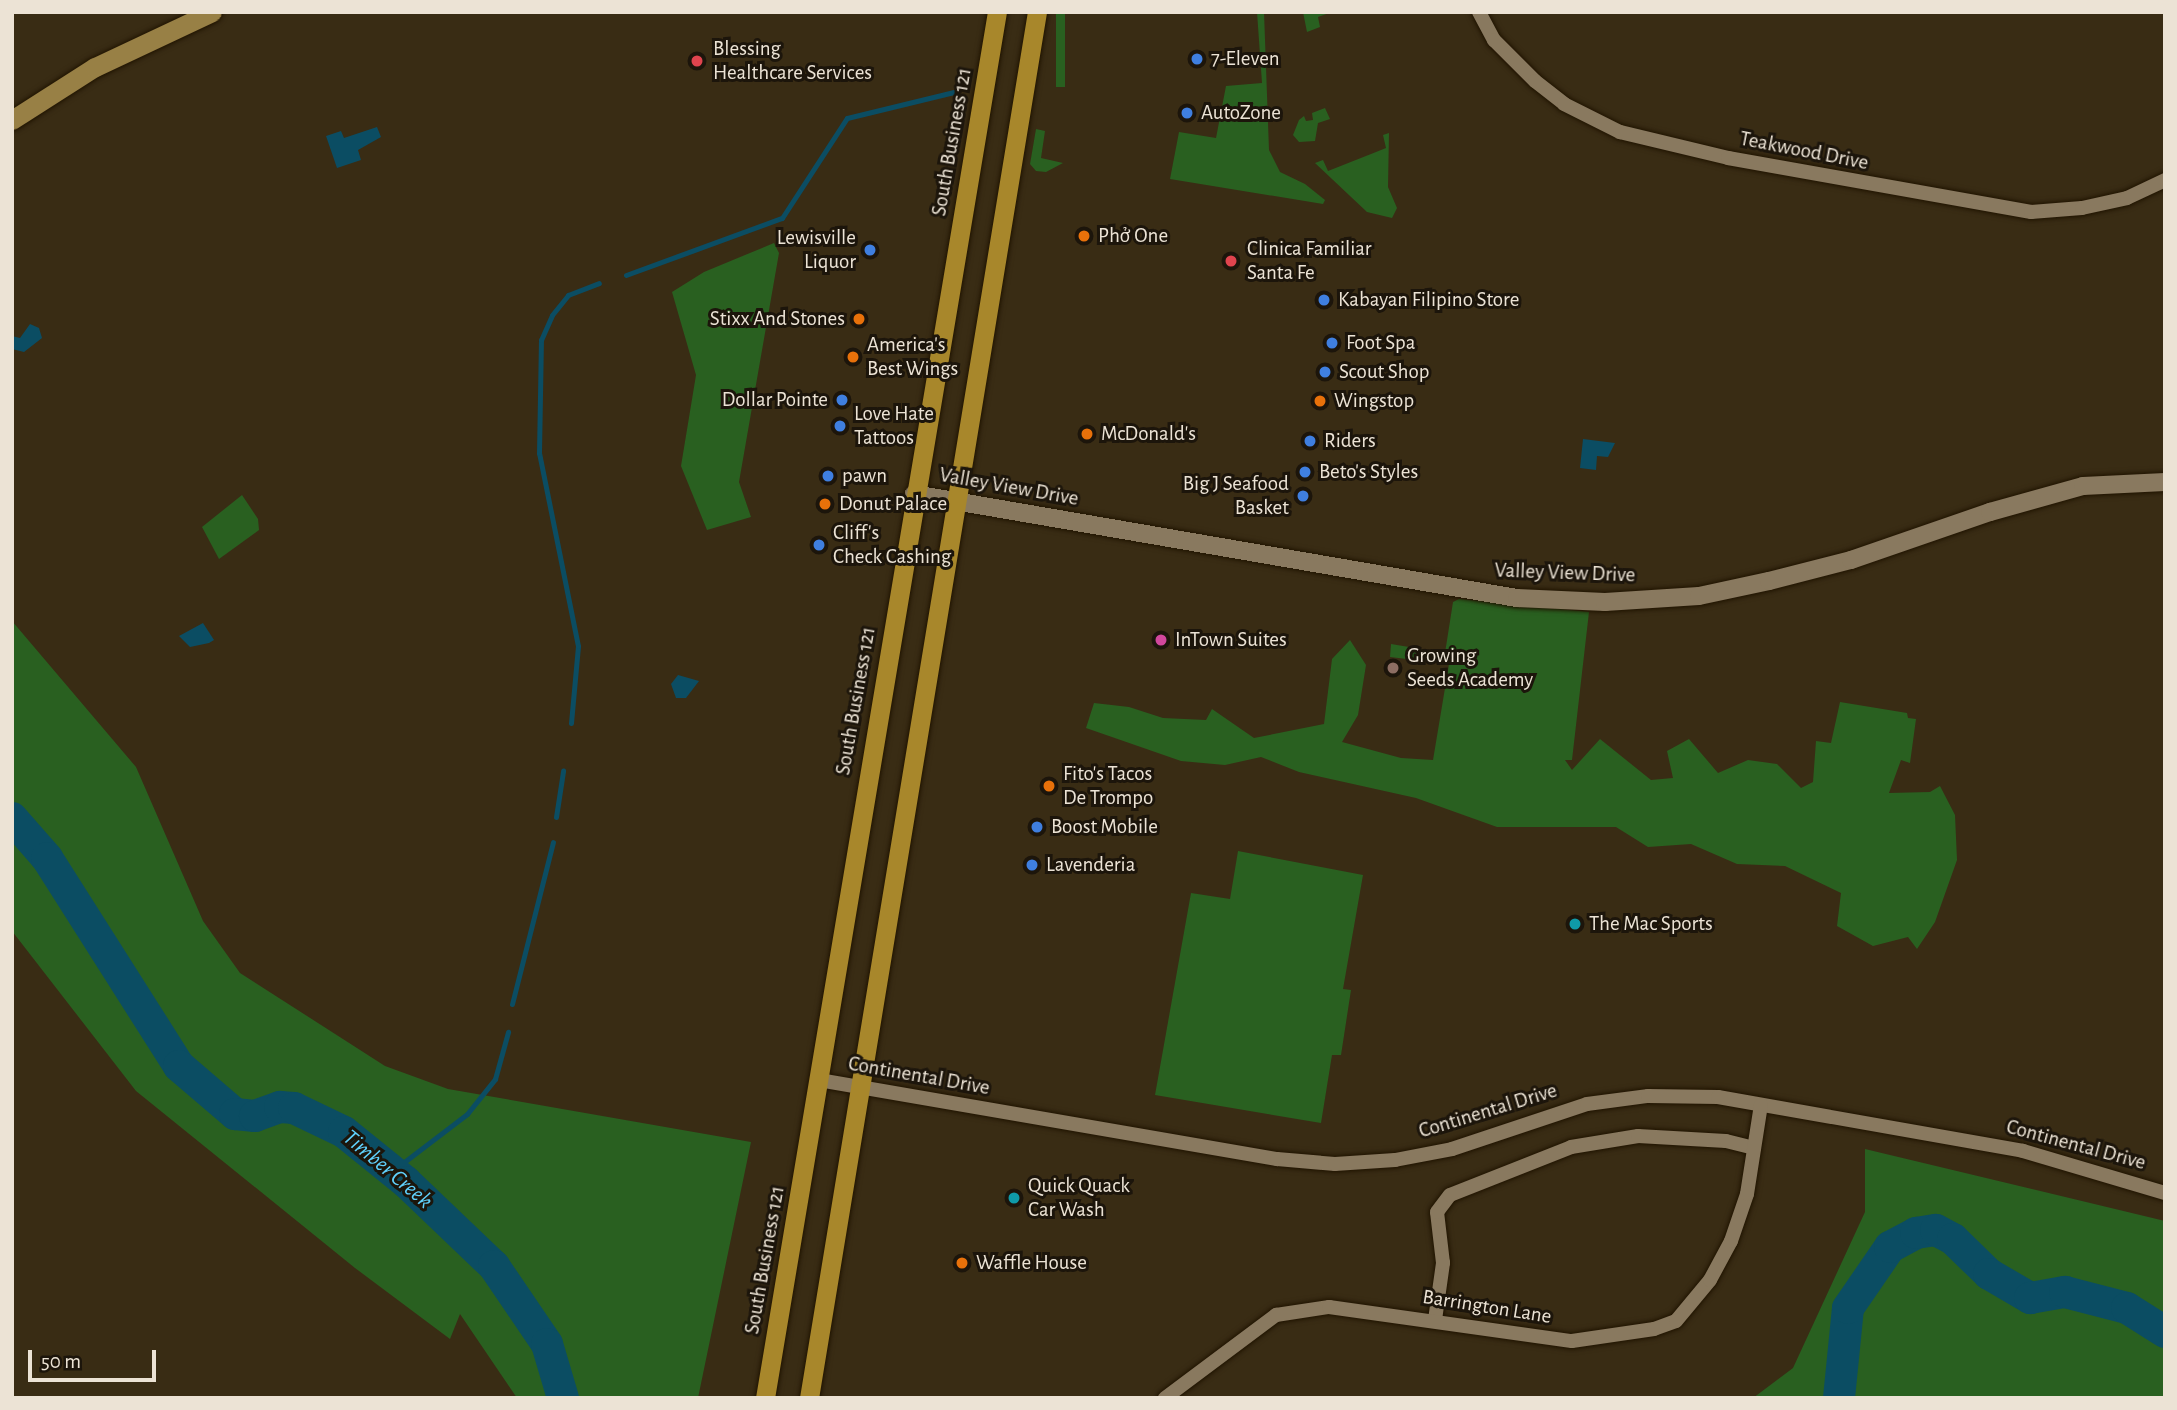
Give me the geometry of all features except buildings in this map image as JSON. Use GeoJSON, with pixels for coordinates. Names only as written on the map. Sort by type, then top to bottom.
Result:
{"type":"FeatureCollection","features":[{"type":"Feature","properties":{"kind":"main road"},"geometry":{"type":"LineString","coordinates":[[12,120],[95,67],[212,12]]}},
{"type":"Feature","properties":{"kind":"main road","name":"South Business 121"},"geometry":{"type":"LineString","coordinates":[[765,1398],[914,494],[997,12]]}},
{"type":"Feature","properties":{"kind":"main road"},"geometry":{"type":"LineString","coordinates":[[809,1398],[1037,12]]}},
{"type":"Feature","properties":{"kind":"street","name":"Teakwood Drive"},"geometry":{"type":"LineString","coordinates":[[1479,12],[1507,56],[1564,104],[1633,135],[1751,163],[2031,212],[2082,208],[2127,198],[2165,180]]}},
{"type":"Feature","properties":{"kind":"street","name":"Valley View Drive"},"geometry":{"type":"LineString","coordinates":[[914,494],[1517,598],[1605,602],[1699,596],[1851,560],[1990,512],[2083,486],[2165,482]]}},
{"type":"Feature","properties":{"kind":"street","name":"Continental Drive"},"geometry":{"type":"LineString","coordinates":[[819,1080],[1277,1159],[1335,1164],[1395,1160],[1452,1149],[1550,1113],[1607,1100],[1692,1096],[1762,1105],[2023,1151],[2165,1193]]}},
{"type":"Feature","properties":{"kind":"street","name":"Barrington Lane"},"geometry":{"type":"LineString","coordinates":[[1165,1398],[1276,1315],[1329,1307],[1435,1320],[1529,1338],[1572,1341],[1654,1329],[1676,1321],[1710,1280],[1731,1241],[1747,1194],[1762,1105]]}},
{"type":"Feature","properties":{"kind":"street"},"geometry":{"type":"LineString","coordinates":[[1435,1320],[1443,1263],[1437,1212],[1450,1195],[1571,1147],[1638,1136],[1726,1141],[1754,1148]]}},
{"type":"Feature","properties":{"kind":"green space"},"geometry":{"type":"Polygon","coordinates":[[[1056,12],[1065,12],[1065,87],[1056,87],[1056,12]]]}},
{"type":"Feature","properties":{"kind":"green space"},"geometry":{"type":"Polygon","coordinates":[[[1257,12],[1264,12],[1269,150],[1280,172],[1305,184],[1325,200],[1323,204],[1170,179],[1179,132],[1216,138],[1226,86],[1262,83],[1257,12]]]}},
{"type":"Feature","properties":{"kind":"green space"},"geometry":{"type":"Polygon","coordinates":[[[1303,12],[1332,12],[1318,17],[1320,27],[1307,32],[1303,12]]]}},
{"type":"Feature","properties":{"kind":"green space"},"geometry":{"type":"Polygon","coordinates":[[[1325,108],[1330,119],[1318,123],[1315,141],[1299,142],[1293,135],[1299,120],[1304,116],[1306,121],[1313,120],[1312,113],[1325,108]]]}},
{"type":"Feature","properties":{"kind":"green space"},"geometry":{"type":"Polygon","coordinates":[[[1036,129],[1045,131],[1041,158],[1063,163],[1046,172],[1036,171],[1030,164],[1036,129]]]}},
{"type":"Feature","properties":{"kind":"green space"},"geometry":{"type":"Polygon","coordinates":[[[1389,133],[1388,187],[1397,208],[1392,218],[1367,212],[1315,163],[1323,160],[1328,171],[1386,148],[1383,135],[1389,133]]]}},
{"type":"Feature","properties":{"kind":"green space"},"geometry":{"type":"Polygon","coordinates":[[[774,243],[779,253],[739,482],[751,517],[707,530],[681,466],[696,375],[672,292],[704,272],[774,243]]]}},
{"type":"Feature","properties":{"kind":"green space"},"geometry":{"type":"Polygon","coordinates":[[[242,495],[258,519],[259,530],[219,559],[202,527],[242,495]]]}},
{"type":"Feature","properties":{"kind":"green space"},"geometry":{"type":"Polygon","coordinates":[[[1459,599],[1589,612],[1572,760],[1565,760],[1572,770],[1600,739],[1651,780],[1673,778],[1667,751],[1689,739],[1718,773],[1748,760],[1777,764],[1801,788],[1813,782],[1816,741],[1831,743],[1840,702],[1907,713],[1908,718],[1916,719],[1910,763],[1901,760],[1889,793],[1930,792],[1940,786],[1955,815],[1957,860],[1935,922],[1917,949],[1908,937],[1873,946],[1837,926],[1841,893],[1785,866],[1737,864],[1691,844],[1648,847],[1616,827],[1497,827],[1416,798],[1299,772],[1261,757],[1225,765],[1181,761],[1086,728],[1094,703],[1129,707],[1163,718],[1206,720],[1212,709],[1254,738],[1324,724],[1332,659],[1350,640],[1366,665],[1358,715],[1342,742],[1401,758],[1433,760],[1449,664],[1390,657],[1391,644],[1445,653],[1453,602],[1459,599]]]}},
{"type":"Feature","properties":{"kind":"green space"},"geometry":{"type":"Polygon","coordinates":[[[12,621],[136,767],[203,921],[240,973],[385,1066],[448,1089],[751,1142],[698,1398],[517,1398],[460,1314],[450,1339],[355,1268],[136,1091],[12,931],[12,621]]]}},
{"type":"Feature","properties":{"kind":"green space"},"geometry":{"type":"Polygon","coordinates":[[[1238,851],[1363,875],[1343,989],[1351,990],[1341,1055],[1332,1055],[1321,1123],[1155,1095],[1191,893],[1230,899],[1238,851]]]}},
{"type":"Feature","properties":{"kind":"green space"},"geometry":{"type":"Polygon","coordinates":[[[1865,1149],[2165,1221],[2165,1398],[1753,1398],[1793,1368],[1865,1212],[1865,1149]]]}},
{"type":"Feature","properties":{"kind":"water"},"geometry":{"type":"Polygon","coordinates":[[[377,127],[381,137],[358,150],[361,160],[337,168],[326,136],[341,131],[344,138],[377,127]]]}},
{"type":"Feature","properties":{"kind":"water"},"geometry":{"type":"Polygon","coordinates":[[[30,324],[39,328],[42,338],[24,352],[12,349],[12,336],[20,338],[30,324]]]}},
{"type":"Feature","properties":{"kind":"water"},"geometry":{"type":"Polygon","coordinates":[[[1583,439],[1615,443],[1608,457],[1597,456],[1596,470],[1580,468],[1583,439]]]}},
{"type":"Feature","properties":{"kind":"water"},"geometry":{"type":"Polygon","coordinates":[[[203,623],[214,640],[209,643],[190,647],[179,636],[203,623]]]}},
{"type":"Feature","properties":{"kind":"water"},"geometry":{"type":"Polygon","coordinates":[[[678,675],[699,681],[686,698],[676,698],[671,684],[678,675]]]}},
{"type":"Feature","properties":{"kind":"waterway"},"geometry":{"type":"LineString","coordinates":[[626,275],[782,218],[847,118],[954,92]]}},
{"type":"Feature","properties":{"kind":"waterway"},"geometry":{"type":"LineString","coordinates":[[571,723],[578,646],[539,453],[541,340],[552,315],[568,295],[599,283]]}},
{"type":"Feature","properties":{"kind":"waterway"},"geometry":{"type":"LineString","coordinates":[[556,817],[563,771]]}},
{"type":"Feature","properties":{"kind":"waterway","name":"Timber Creek"},"geometry":{"type":"LineString","coordinates":[[12,818],[47,858],[179,1066],[235,1114],[255,1116],[280,1107],[294,1108],[344,1132],[406,1182],[494,1266],[547,1344],[563,1398]]}},
{"type":"Feature","properties":{"kind":"waterway"},"geometry":{"type":"LineString","coordinates":[[512,1004],[553,842]]}},
{"type":"Feature","properties":{"kind":"waterway"},"geometry":{"type":"LineString","coordinates":[[391,1172],[467,1114],[495,1079],[508,1032]]}},
{"type":"Feature","properties":{"kind":"waterway","name":"Timber Creek"},"geometry":{"type":"LineString","coordinates":[[1839,1398],[1848,1308],[1890,1247],[1916,1233],[1936,1230],[1953,1239],[1989,1274],[2030,1298],[2065,1292],[2127,1308],[2165,1332]]}},
{"type":"Feature","properties":{"kind":"place","name":"7-Eleven"},"geometry":{"type":"Point","coordinates":[1197,59]}},
{"type":"Feature","properties":{"kind":"place","name":"Blessing Healthcare Services"},"geometry":{"type":"Point","coordinates":[697,61]}},
{"type":"Feature","properties":{"kind":"place","name":"AutoZone"},"geometry":{"type":"Point","coordinates":[1187,113]}},
{"type":"Feature","properties":{"kind":"place","name":"Phở One"},"geometry":{"type":"Point","coordinates":[1084,236]}},
{"type":"Feature","properties":{"kind":"place","name":"Lewisville Liquor"},"geometry":{"type":"Point","coordinates":[870,250]}},
{"type":"Feature","properties":{"kind":"place","name":"Clinica Familiar Santa Fe"},"geometry":{"type":"Point","coordinates":[1231,261]}},
{"type":"Feature","properties":{"kind":"place","name":"Kabayan Filipino Store"},"geometry":{"type":"Point","coordinates":[1324,300]}},
{"type":"Feature","properties":{"kind":"place","name":"Stixx And Stones"},"geometry":{"type":"Point","coordinates":[859,319]}},
{"type":"Feature","properties":{"kind":"place","name":"Foot Spa"},"geometry":{"type":"Point","coordinates":[1332,343]}},
{"type":"Feature","properties":{"kind":"place","name":"America's Best Wings"},"geometry":{"type":"Point","coordinates":[853,357]}},
{"type":"Feature","properties":{"kind":"place","name":"Scout Shop"},"geometry":{"type":"Point","coordinates":[1325,372]}},
{"type":"Feature","properties":{"kind":"place","name":"Dollar Pointe"},"geometry":{"type":"Point","coordinates":[842,400]}},
{"type":"Feature","properties":{"kind":"place","name":"Wingstop"},"geometry":{"type":"Point","coordinates":[1320,401]}},
{"type":"Feature","properties":{"kind":"place","name":"Love Hate Tattoos"},"geometry":{"type":"Point","coordinates":[840,426]}},
{"type":"Feature","properties":{"kind":"place","name":"McDonald's"},"geometry":{"type":"Point","coordinates":[1087,434]}},
{"type":"Feature","properties":{"kind":"place","name":"Riders"},"geometry":{"type":"Point","coordinates":[1310,441]}},
{"type":"Feature","properties":{"kind":"place","name":"Beto's Styles"},"geometry":{"type":"Point","coordinates":[1305,472]}},
{"type":"Feature","properties":{"kind":"place","name":"pawn"},"geometry":{"type":"Point","coordinates":[828,476]}},
{"type":"Feature","properties":{"kind":"place","name":"Big J Seafood Basket"},"geometry":{"type":"Point","coordinates":[1303,496]}},
{"type":"Feature","properties":{"kind":"place","name":"Donut Palace"},"geometry":{"type":"Point","coordinates":[825,504]}},
{"type":"Feature","properties":{"kind":"place","name":"Cliff's Check Cashing"},"geometry":{"type":"Point","coordinates":[819,545]}},
{"type":"Feature","properties":{"kind":"place","name":"InTown Suites"},"geometry":{"type":"Point","coordinates":[1161,640]}},
{"type":"Feature","properties":{"kind":"place","name":"Growing Seeds Academy"},"geometry":{"type":"Point","coordinates":[1393,668]}},
{"type":"Feature","properties":{"kind":"place","name":"Fito's Tacos De Trompo"},"geometry":{"type":"Point","coordinates":[1049,786]}},
{"type":"Feature","properties":{"kind":"place","name":"Boost Mobile"},"geometry":{"type":"Point","coordinates":[1037,827]}},
{"type":"Feature","properties":{"kind":"place","name":"Lavenderia"},"geometry":{"type":"Point","coordinates":[1032,865]}},
{"type":"Feature","properties":{"kind":"place","name":"The Mac Sports"},"geometry":{"type":"Point","coordinates":[1575,924]}},
{"type":"Feature","properties":{"kind":"place","name":"Quick Quack Car Wash"},"geometry":{"type":"Point","coordinates":[1014,1198]}},
{"type":"Feature","properties":{"kind":"place","name":"Waffle House"},"geometry":{"type":"Point","coordinates":[962,1263]}}]}
